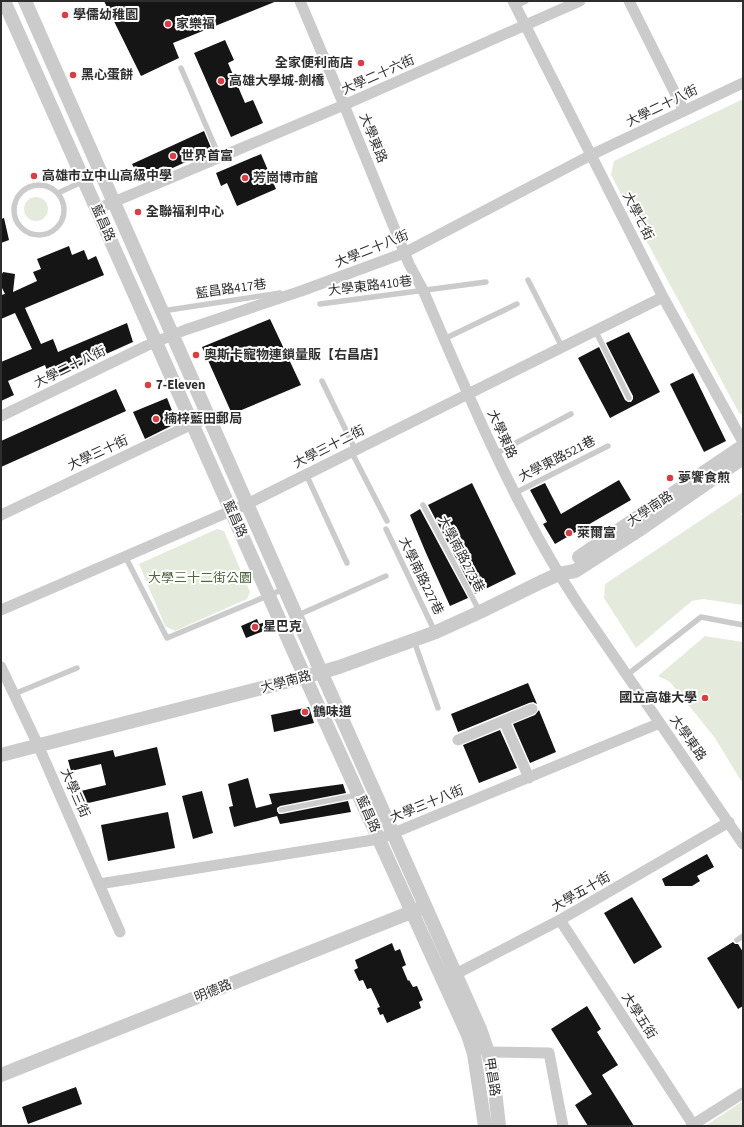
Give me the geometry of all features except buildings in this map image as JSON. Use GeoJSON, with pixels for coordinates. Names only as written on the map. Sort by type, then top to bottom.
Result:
{"type":"FeatureCollection","features":[{"type":"Feature","properties":{"kind":"street","name":"藍昌路"},"geometry":{"type":"LineString","coordinates":[[4,1],[358,795],[443,980],[474,1032]]}},
{"type":"Feature","properties":{"kind":"street","name":"藍昌路"},"geometry":{"type":"LineString","coordinates":[[25,1],[284,589],[456,974],[474,1032]]}},
{"type":"Feature","properties":{"kind":"street","name":"大學東路"},"geometry":{"type":"LineString","coordinates":[[300,1],[404,253],[423,290],[495,454],[515,493],[559,574],[743,844]]}},
{"type":"Feature","properties":{"kind":"street","name":"大學二十六街"},"geometry":{"type":"LineString","coordinates":[[97,209],[344,105],[580,1]]}},
{"type":"Feature","properties":{"kind":"street"},"geometry":{"type":"LineString","coordinates":[[629,1],[684,111]]}},
{"type":"Feature","properties":{"kind":"street","name":"大學七街"},"geometry":{"type":"LineString","coordinates":[[514,3],[663,297],[743,442]]}},
{"type":"Feature","properties":{"kind":"street","name":"大學二十八街"},"geometry":{"type":"LineString","coordinates":[[1,416],[156,342],[185,330],[304,290],[404,253],[591,156],[743,83]]}},
{"type":"Feature","properties":{"kind":"street","name":"大學三十二街"},"geometry":{"type":"LineString","coordinates":[[1,610],[247,504],[663,297]]}},
{"type":"Feature","properties":{"kind":"street","name":"大學三十街"},"geometry":{"type":"LineString","coordinates":[[1,515],[192,424],[209,418]]}},
{"type":"Feature","properties":{"kind":"street","name":"大學南路"},"geometry":{"type":"LineString","coordinates":[[559,574],[572,562],[743,446]]}},
{"type":"Feature","properties":{"kind":"street","name":"大學南路"},"geometry":{"type":"LineString","coordinates":[[1,755],[305,677],[414,641],[480,612],[559,574],[574,571],[642,528],[743,458]]}},
{"type":"Feature","properties":{"kind":"street","name":"大學三街"},"geometry":{"type":"LineString","coordinates":[[1,667],[38,745],[120,932]]}},
{"type":"Feature","properties":{"kind":"street"},"geometry":{"type":"LineString","coordinates":[[458,740],[532,709]]}},
{"type":"Feature","properties":{"kind":"street"},"geometry":{"type":"LineString","coordinates":[[504,721],[529,778]]}},
{"type":"Feature","properties":{"kind":"street","name":"大學三十八街"},"geometry":{"type":"LineString","coordinates":[[99,884],[379,839],[660,723]]}},
{"type":"Feature","properties":{"kind":"street","name":"大學五十街"},"geometry":{"type":"LineString","coordinates":[[443,980],[560,920],[729,822]]}},
{"type":"Feature","properties":{"kind":"street","name":"明德路"},"geometry":{"type":"LineString","coordinates":[[1,1074],[425,906]]}},
{"type":"Feature","properties":{"kind":"street","name":"大學五街"},"geometry":{"type":"LineString","coordinates":[[560,920],[693,1126]]}},
{"type":"Feature","properties":{"kind":"street","name":"甲昌路"},"geometry":{"type":"LineString","coordinates":[[474,1032],[488,1052],[493,1073],[499,1126]]}},
{"type":"Feature","properties":{"kind":"street","name":"甲昌路"},"geometry":{"type":"LineString","coordinates":[[474,1032],[474,1054],[485,1126]]}},
{"type":"Feature","properties":{"kind":"street"},"geometry":{"type":"LineString","coordinates":[[488,1052],[549,1053],[562,1126]]}},
{"type":"Feature","properties":{"kind":"street"},"geometry":{"type":"LineString","coordinates":[[693,1126],[743,1093]]}},
{"type":"Feature","properties":{"kind":"lane"},"geometry":{"type":"LineString","coordinates":[[514,3],[526,1]]}},
{"type":"Feature","properties":{"kind":"lane"},"geometry":{"type":"LineString","coordinates":[[181,68],[220,158]]}},
{"type":"Feature","properties":{"kind":"lane"},"geometry":{"type":"LineString","coordinates":[[58,193],[101,173]]}},
{"type":"Feature","properties":{"kind":"lane"},"geometry":{"type":"LineString","coordinates":[[35,185],[44,185],[58,193],[64,207],[64,216],[55,229],[40,235],[24,230],[18,224],[14,208],[16,200],[27,188],[35,185]]}},
{"type":"Feature","properties":{"kind":"lane"},"geometry":{"type":"LineString","coordinates":[[528,280],[562,347]]}},
{"type":"Feature","properties":{"kind":"lane","name":"大學東路410巷"},"geometry":{"type":"LineString","coordinates":[[320,304],[486,282]]}},
{"type":"Feature","properties":{"kind":"lane","name":"藍昌路417巷"},"geometry":{"type":"LineString","coordinates":[[162,311],[304,290]]}},
{"type":"Feature","properties":{"kind":"lane"},"geometry":{"type":"LineString","coordinates":[[444,339],[517,304]]}},
{"type":"Feature","properties":{"kind":"lane"},"geometry":{"type":"LineString","coordinates":[[595,330],[629,398]]}},
{"type":"Feature","properties":{"kind":"lane"},"geometry":{"type":"LineString","coordinates":[[322,381],[387,521]]}},
{"type":"Feature","properties":{"kind":"lane"},"geometry":{"type":"LineString","coordinates":[[495,454],[571,414]]}},
{"type":"Feature","properties":{"kind":"lane","name":"大學東路521巷"},"geometry":{"type":"LineString","coordinates":[[515,493],[608,446]]}},
{"type":"Feature","properties":{"kind":"lane"},"geometry":{"type":"LineString","coordinates":[[306,474],[347,563]]}},
{"type":"Feature","properties":{"kind":"lane","name":"大學南路273巷"},"geometry":{"type":"LineString","coordinates":[[423,505],[480,612]]}},
{"type":"Feature","properties":{"kind":"lane","name":"大學南路227巷"},"geometry":{"type":"LineString","coordinates":[[386,529],[436,632]]}},
{"type":"Feature","properties":{"kind":"lane"},"geometry":{"type":"LineString","coordinates":[[125,556],[167,638],[284,589]]}},
{"type":"Feature","properties":{"kind":"lane"},"geometry":{"type":"LineString","coordinates":[[296,616],[386,576]]}},
{"type":"Feature","properties":{"kind":"lane"},"geometry":{"type":"LineString","coordinates":[[628,675],[701,617],[743,625]]}},
{"type":"Feature","properties":{"kind":"lane"},"geometry":{"type":"LineString","coordinates":[[414,641],[438,708]]}},
{"type":"Feature","properties":{"kind":"lane"},"geometry":{"type":"LineString","coordinates":[[14,694],[77,668]]}},
{"type":"Feature","properties":{"kind":"lane"},"geometry":{"type":"LineString","coordinates":[[281,810],[358,795]]}},
{"type":"Feature","properties":{"kind":"lane"},"geometry":{"type":"LineString","coordinates":[[737,940],[743,936]]}},
{"type":"Feature","properties":{"kind":"green space"},"geometry":{"type":"Polygon","coordinates":[[[743,99],[743,415],[739,413],[611,175],[614,161],[743,99]]]}},
{"type":"Feature","properties":{"kind":"green space"},"geometry":{"type":"Polygon","coordinates":[[[36,197],[44,201],[48,209],[44,217],[36,221],[28,217],[24,209],[28,201],[36,197]]]}},
{"type":"Feature","properties":{"kind":"green space"},"geometry":{"type":"Polygon","coordinates":[[[743,492],[743,512],[741,514],[743,517],[743,605],[703,599],[692,601],[636,648],[604,598],[605,584],[743,492]]]}},
{"type":"Feature","properties":{"kind":"green space","name":"大學三十二街公園"},"geometry":{"type":"Polygon","coordinates":[[[217,529],[224,531],[250,592],[247,599],[175,631],[165,626],[139,564],[217,529]]]}},
{"type":"Feature","properties":{"kind":"green space"},"geometry":{"type":"Polygon","coordinates":[[[705,636],[743,642],[743,784],[715,738],[670,682],[658,676],[705,636]]]}},
{"type":"Feature","properties":{"kind":"green space"},"geometry":{"type":"Polygon","coordinates":[[[743,1101],[743,1126],[705,1126],[743,1101]]]}},
{"type":"Feature","properties":{"kind":"place","name":"學儒幼稚園"},"geometry":{"type":"Point","coordinates":[65,15]}},
{"type":"Feature","properties":{"kind":"place","name":"家樂福"},"geometry":{"type":"Point","coordinates":[168,24]}},
{"type":"Feature","properties":{"kind":"place","name":"全家便利商店"},"geometry":{"type":"Point","coordinates":[361,63]}},
{"type":"Feature","properties":{"kind":"place","name":"黑心蛋餅"},"geometry":{"type":"Point","coordinates":[73,75]}},
{"type":"Feature","properties":{"kind":"place","name":"高雄大學城-劍橋"},"geometry":{"type":"Point","coordinates":[221,81]}},
{"type":"Feature","properties":{"kind":"place","name":"世界首富"},"geometry":{"type":"Point","coordinates":[173,156]}},
{"type":"Feature","properties":{"kind":"place","name":"高雄市立中山高級中學"},"geometry":{"type":"Point","coordinates":[34,176]}},
{"type":"Feature","properties":{"kind":"place","name":"芳崗博市館"},"geometry":{"type":"Point","coordinates":[245,178]}},
{"type":"Feature","properties":{"kind":"place","name":"全聯福利中心"},"geometry":{"type":"Point","coordinates":[138,212]}},
{"type":"Feature","properties":{"kind":"place","name":"奧斯卡寵物連鎖量販【右昌店】"},"geometry":{"type":"Point","coordinates":[196,355]}},
{"type":"Feature","properties":{"kind":"place","name":"7-Eleven"},"geometry":{"type":"Point","coordinates":[148,385]}},
{"type":"Feature","properties":{"kind":"place","name":"楠梓藍田郵局"},"geometry":{"type":"Point","coordinates":[156,419]}},
{"type":"Feature","properties":{"kind":"place","name":"夢饗食煎"},"geometry":{"type":"Point","coordinates":[670,478]}},
{"type":"Feature","properties":{"kind":"place","name":"萊爾富"},"geometry":{"type":"Point","coordinates":[569,533]}},
{"type":"Feature","properties":{"kind":"place","name":"星巴克"},"geometry":{"type":"Point","coordinates":[255,627]}},
{"type":"Feature","properties":{"kind":"place","name":"國立高雄大學"},"geometry":{"type":"Point","coordinates":[705,698]}},
{"type":"Feature","properties":{"kind":"place","name":"鶴味道"},"geometry":{"type":"Point","coordinates":[305,712]}}]}
